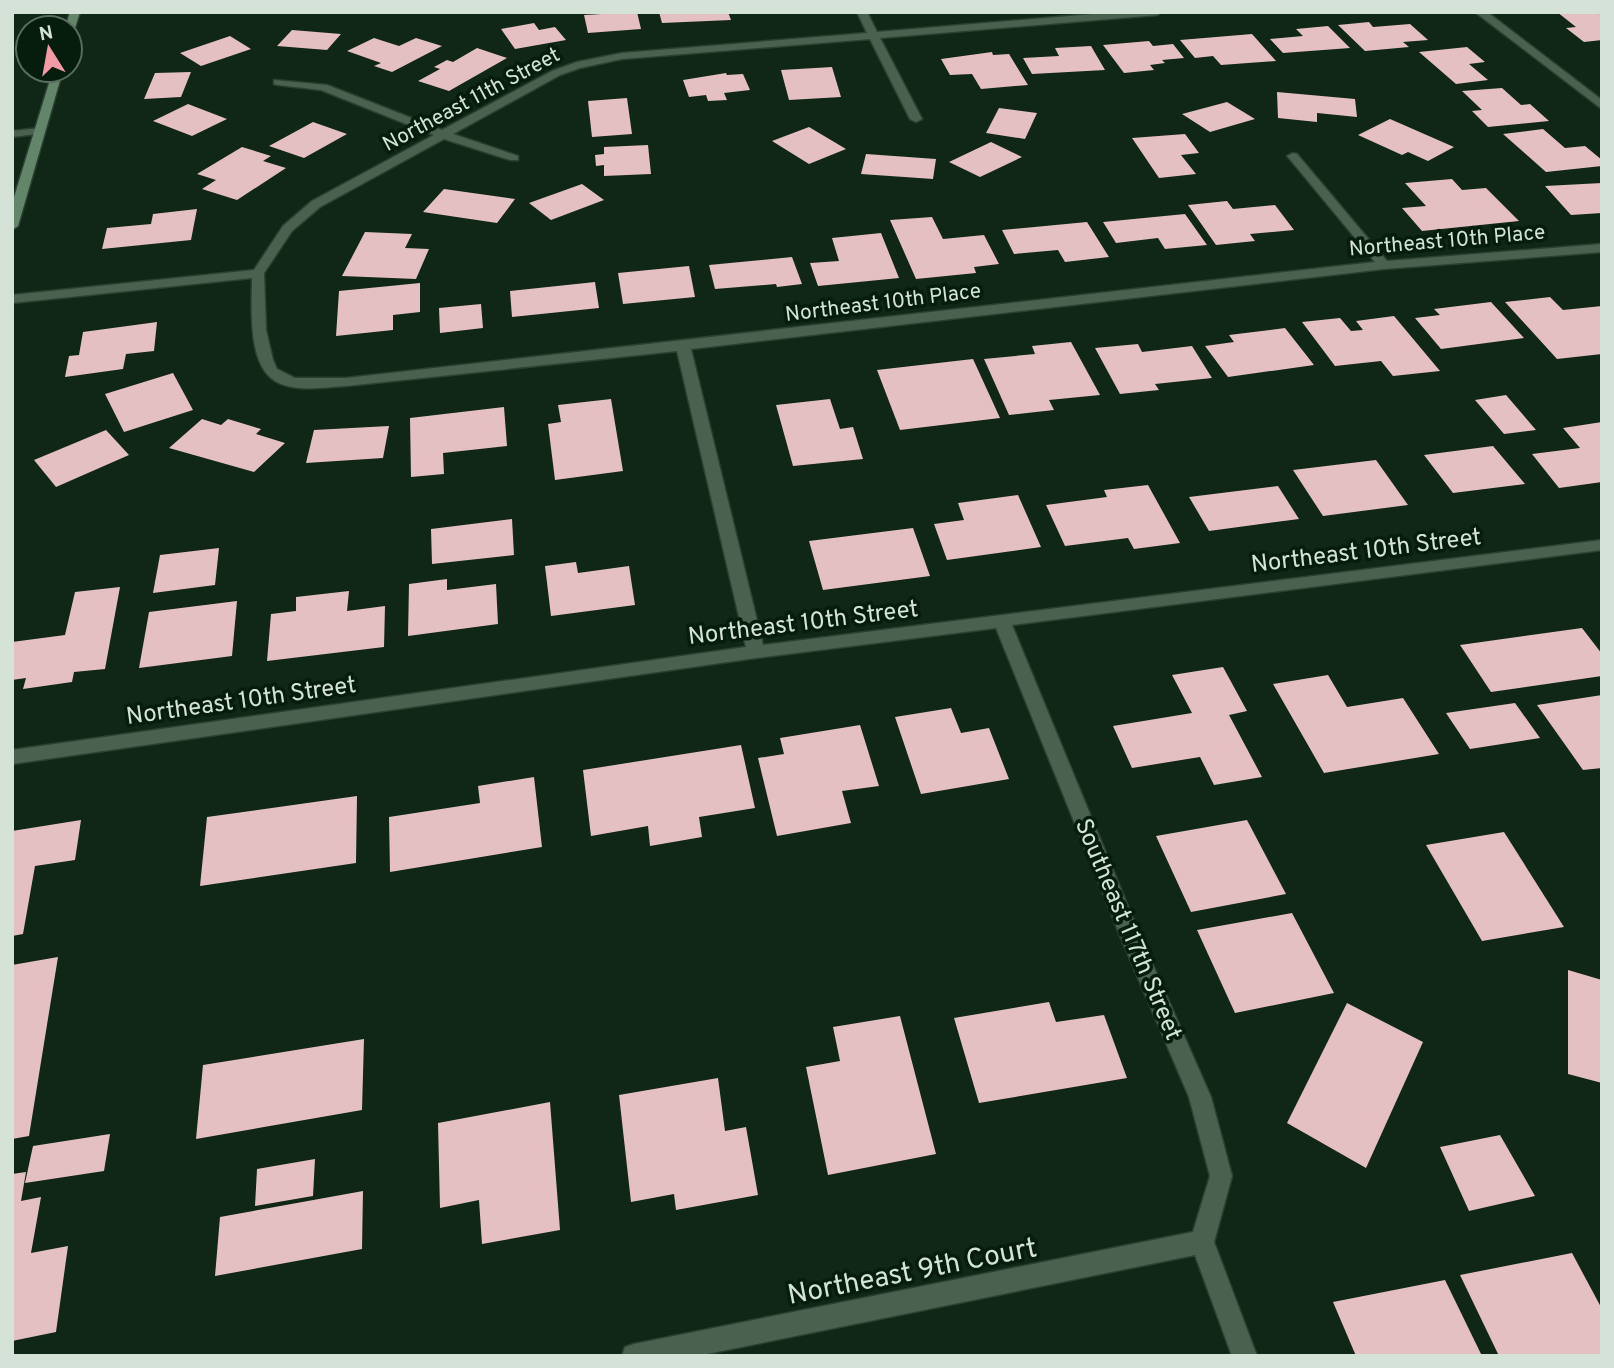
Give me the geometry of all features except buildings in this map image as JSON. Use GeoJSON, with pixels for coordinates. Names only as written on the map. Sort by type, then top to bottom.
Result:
{"type":"FeatureCollection","features":[{"type":"Feature","properties":{"kind":"street"},"geometry":{"type":"LineString","coordinates":[[862,12],[916,119]]}},
{"type":"Feature","properties":{"kind":"street","name":"Northeast 11th Street"},"geometry":{"type":"LineString","coordinates":[[258,273],[288,229],[316,204],[441,134],[556,73],[577,65],[622,56],[1157,12]]}},
{"type":"Feature","properties":{"kind":"street"},"geometry":{"type":"LineString","coordinates":[[1480,12],[1602,106]]}},
{"type":"Feature","properties":{"kind":"street"},"geometry":{"type":"LineString","coordinates":[[278,82],[323,88],[441,134],[514,158]]}},
{"type":"Feature","properties":{"kind":"street"},"geometry":{"type":"LineString","coordinates":[[12,226],[54,84]]}},
{"type":"Feature","properties":{"kind":"street"},"geometry":{"type":"LineString","coordinates":[[12,134],[40,131]]}},
{"type":"Feature","properties":{"kind":"street"},"geometry":{"type":"LineString","coordinates":[[1293,156],[1384,265]]}},
{"type":"Feature","properties":{"kind":"street","name":"Northeast 10th Place"},"geometry":{"type":"LineString","coordinates":[[258,273],[261,342],[267,367],[280,378],[346,382],[1384,265],[1602,248]]}},
{"type":"Feature","properties":{"kind":"street"},"geometry":{"type":"LineString","coordinates":[[12,299],[258,273]]}},
{"type":"Feature","properties":{"kind":"street"},"geometry":{"type":"LineString","coordinates":[[683,346],[756,652]]}},
{"type":"Feature","properties":{"kind":"street","name":"Northeast 10th Street"},"geometry":{"type":"LineString","coordinates":[[12,757],[756,652],[1600,548]]}},
{"type":"Feature","properties":{"kind":"street","name":"Southeast 117th Street"},"geometry":{"type":"LineString","coordinates":[[1002,621],[1131,938],[1200,1097],[1221,1176],[1202,1242]]}},
{"type":"Feature","properties":{"kind":"street"},"geometry":{"type":"LineString","coordinates":[[1202,1242],[1245,1356]]}},
{"type":"Feature","properties":{"kind":"street","name":"Northeast 9th Court"},"geometry":{"type":"LineString","coordinates":[[634,1356],[1202,1242]]}}]}
